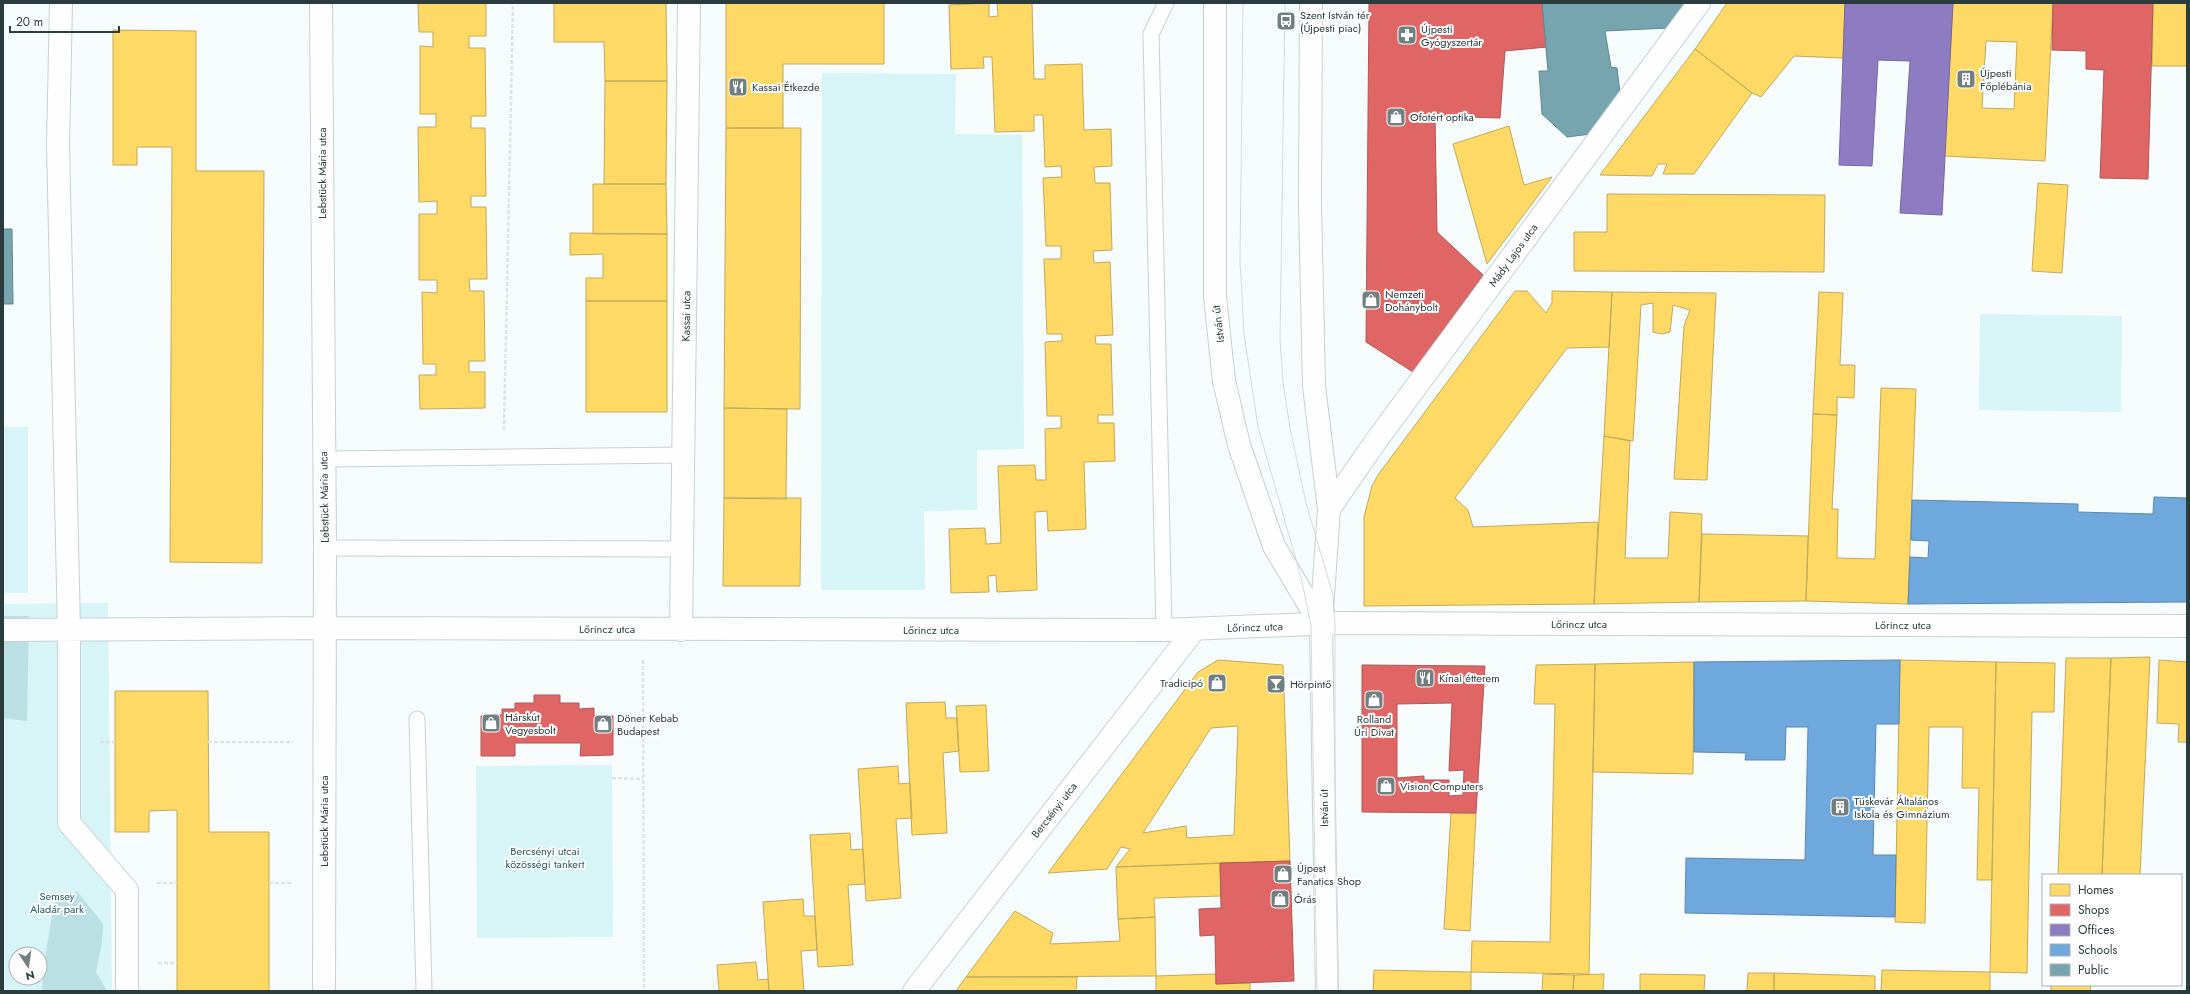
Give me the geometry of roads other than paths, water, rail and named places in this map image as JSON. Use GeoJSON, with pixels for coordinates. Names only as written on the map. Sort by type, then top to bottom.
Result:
{"type":"FeatureCollection","features":[{"type":"Feature","properties":{"kind":"street"},"geometry":{"type":"LineString","coordinates":[[61,3],[58,144],[69,630],[69,823],[127,890],[127,991]]}},
{"type":"Feature","properties":{"kind":"street","name":"Lebstück Mária utca"},"geometry":{"type":"LineString","coordinates":[[321,3],[325,548],[324,991]]}},
{"type":"Feature","properties":{"kind":"street","name":"Kassai utca"},"geometry":{"type":"LineString","coordinates":[[681,630],[688,3]]}},
{"type":"Feature","properties":{"kind":"street","name":"István út"},"geometry":{"type":"LineString","coordinates":[[1215,3],[1215,297],[1224,381],[1239,445],[1274,546],[1321,625]]}},
{"type":"Feature","properties":{"kind":"street","name":"István út"},"geometry":{"type":"LineString","coordinates":[[1311,3],[1310,204],[1314,386],[1329,509],[1321,625],[1327,991]]}},
{"type":"Feature","properties":{"kind":"street","name":"Mády Lajos utca"},"geometry":{"type":"LineString","coordinates":[[1329,509],[1376,441],[1699,3]]}},
{"type":"Feature","properties":{"kind":"street","name":"Lőrincz utca"},"geometry":{"type":"LineString","coordinates":[[3,630],[324,628],[1194,630],[1321,625],[2187,626]]}},
{"type":"Feature","properties":{"kind":"street","name":"Bercsényi utca"},"geometry":{"type":"LineString","coordinates":[[914,991],[1194,630]]}},
{"type":"Feature","properties":{"kind":"lane"},"geometry":{"type":"LineString","coordinates":[[1164,630],[1150,34],[1166,3]]}},
{"type":"Feature","properties":{"kind":"lane"},"geometry":{"type":"LineString","coordinates":[[324,459],[684,455]]}},
{"type":"Feature","properties":{"kind":"lane"},"geometry":{"type":"LineString","coordinates":[[325,548],[683,549]]}},
{"type":"Feature","properties":{"kind":"lane"},"geometry":{"type":"LineString","coordinates":[[417,719],[424,991]]}},
{"type":"Feature","properties":{"kind":"tram line"},"geometry":{"type":"LineString","coordinates":[[1243,3],[1240,261],[1244,334],[1258,427],[1301,577],[1311,625],[1317,991]]}},
{"type":"Feature","properties":{"kind":"tram line"},"geometry":{"type":"LineString","coordinates":[[1285,3],[1280,340],[1283,383],[1290,428],[1306,503],[1333,595],[1335,623],[1335,817],[1338,991]]}},
{"type":"Feature","properties":{"kind":"place","name":"Szent István tér (Újpesti piac)"},"geometry":{"type":"Point","coordinates":[1286,21]}},
{"type":"Feature","properties":{"kind":"place","name":"Újpesti Gyógyszertár"},"geometry":{"type":"Point","coordinates":[1407,35]}},
{"type":"Feature","properties":{"kind":"place","name":"Újpesti Főplébánia"},"geometry":{"type":"Point","coordinates":[1966,79]}},
{"type":"Feature","properties":{"kind":"place","name":"Kassai Étkezde"},"geometry":{"type":"Point","coordinates":[738,87]}},
{"type":"Feature","properties":{"kind":"place","name":"Ofotért optika"},"geometry":{"type":"Point","coordinates":[1396,117]}},
{"type":"Feature","properties":{"kind":"place","name":"Nemzeti Dohánybolt"},"geometry":{"type":"Point","coordinates":[1371,300]}},
{"type":"Feature","properties":{"kind":"place","name":"Kínai étterem"},"geometry":{"type":"Point","coordinates":[1425,678]}},
{"type":"Feature","properties":{"kind":"place","name":"Tradicipó"},"geometry":{"type":"Point","coordinates":[1217,683]}},
{"type":"Feature","properties":{"kind":"place","name":"Hörpintő"},"geometry":{"type":"Point","coordinates":[1276,684]}},
{"type":"Feature","properties":{"kind":"place","name":"Rolland Úri Divat"},"geometry":{"type":"Point","coordinates":[1374,700]}},
{"type":"Feature","properties":{"kind":"place","name":"Hárskút Vegyesbolt"},"geometry":{"type":"Point","coordinates":[491,723]}},
{"type":"Feature","properties":{"kind":"place","name":"Döner Kebab Budapest"},"geometry":{"type":"Point","coordinates":[603,724]}},
{"type":"Feature","properties":{"kind":"place","name":"Vision Computers"},"geometry":{"type":"Point","coordinates":[1386,786]}},
{"type":"Feature","properties":{"kind":"place","name":"Tüskevár Általános Iskola és Gimnázium"},"geometry":{"type":"Point","coordinates":[1840,807]}},
{"type":"Feature","properties":{"kind":"place","name":"Újpest Fanatics Shop"},"geometry":{"type":"Point","coordinates":[1283,874]}},
{"type":"Feature","properties":{"kind":"place","name":"Órás"},"geometry":{"type":"Point","coordinates":[1280,899]}},
{"type":"Feature","properties":{"kind":"park label","name":"Bercsényi utcai közösségi tankert"},"geometry":{"type":"Point","coordinates":[545,857]}},
{"type":"Feature","properties":{"kind":"park label","name":"Semsey Aladár park"},"geometry":{"type":"Point","coordinates":[57,902]}}]}
